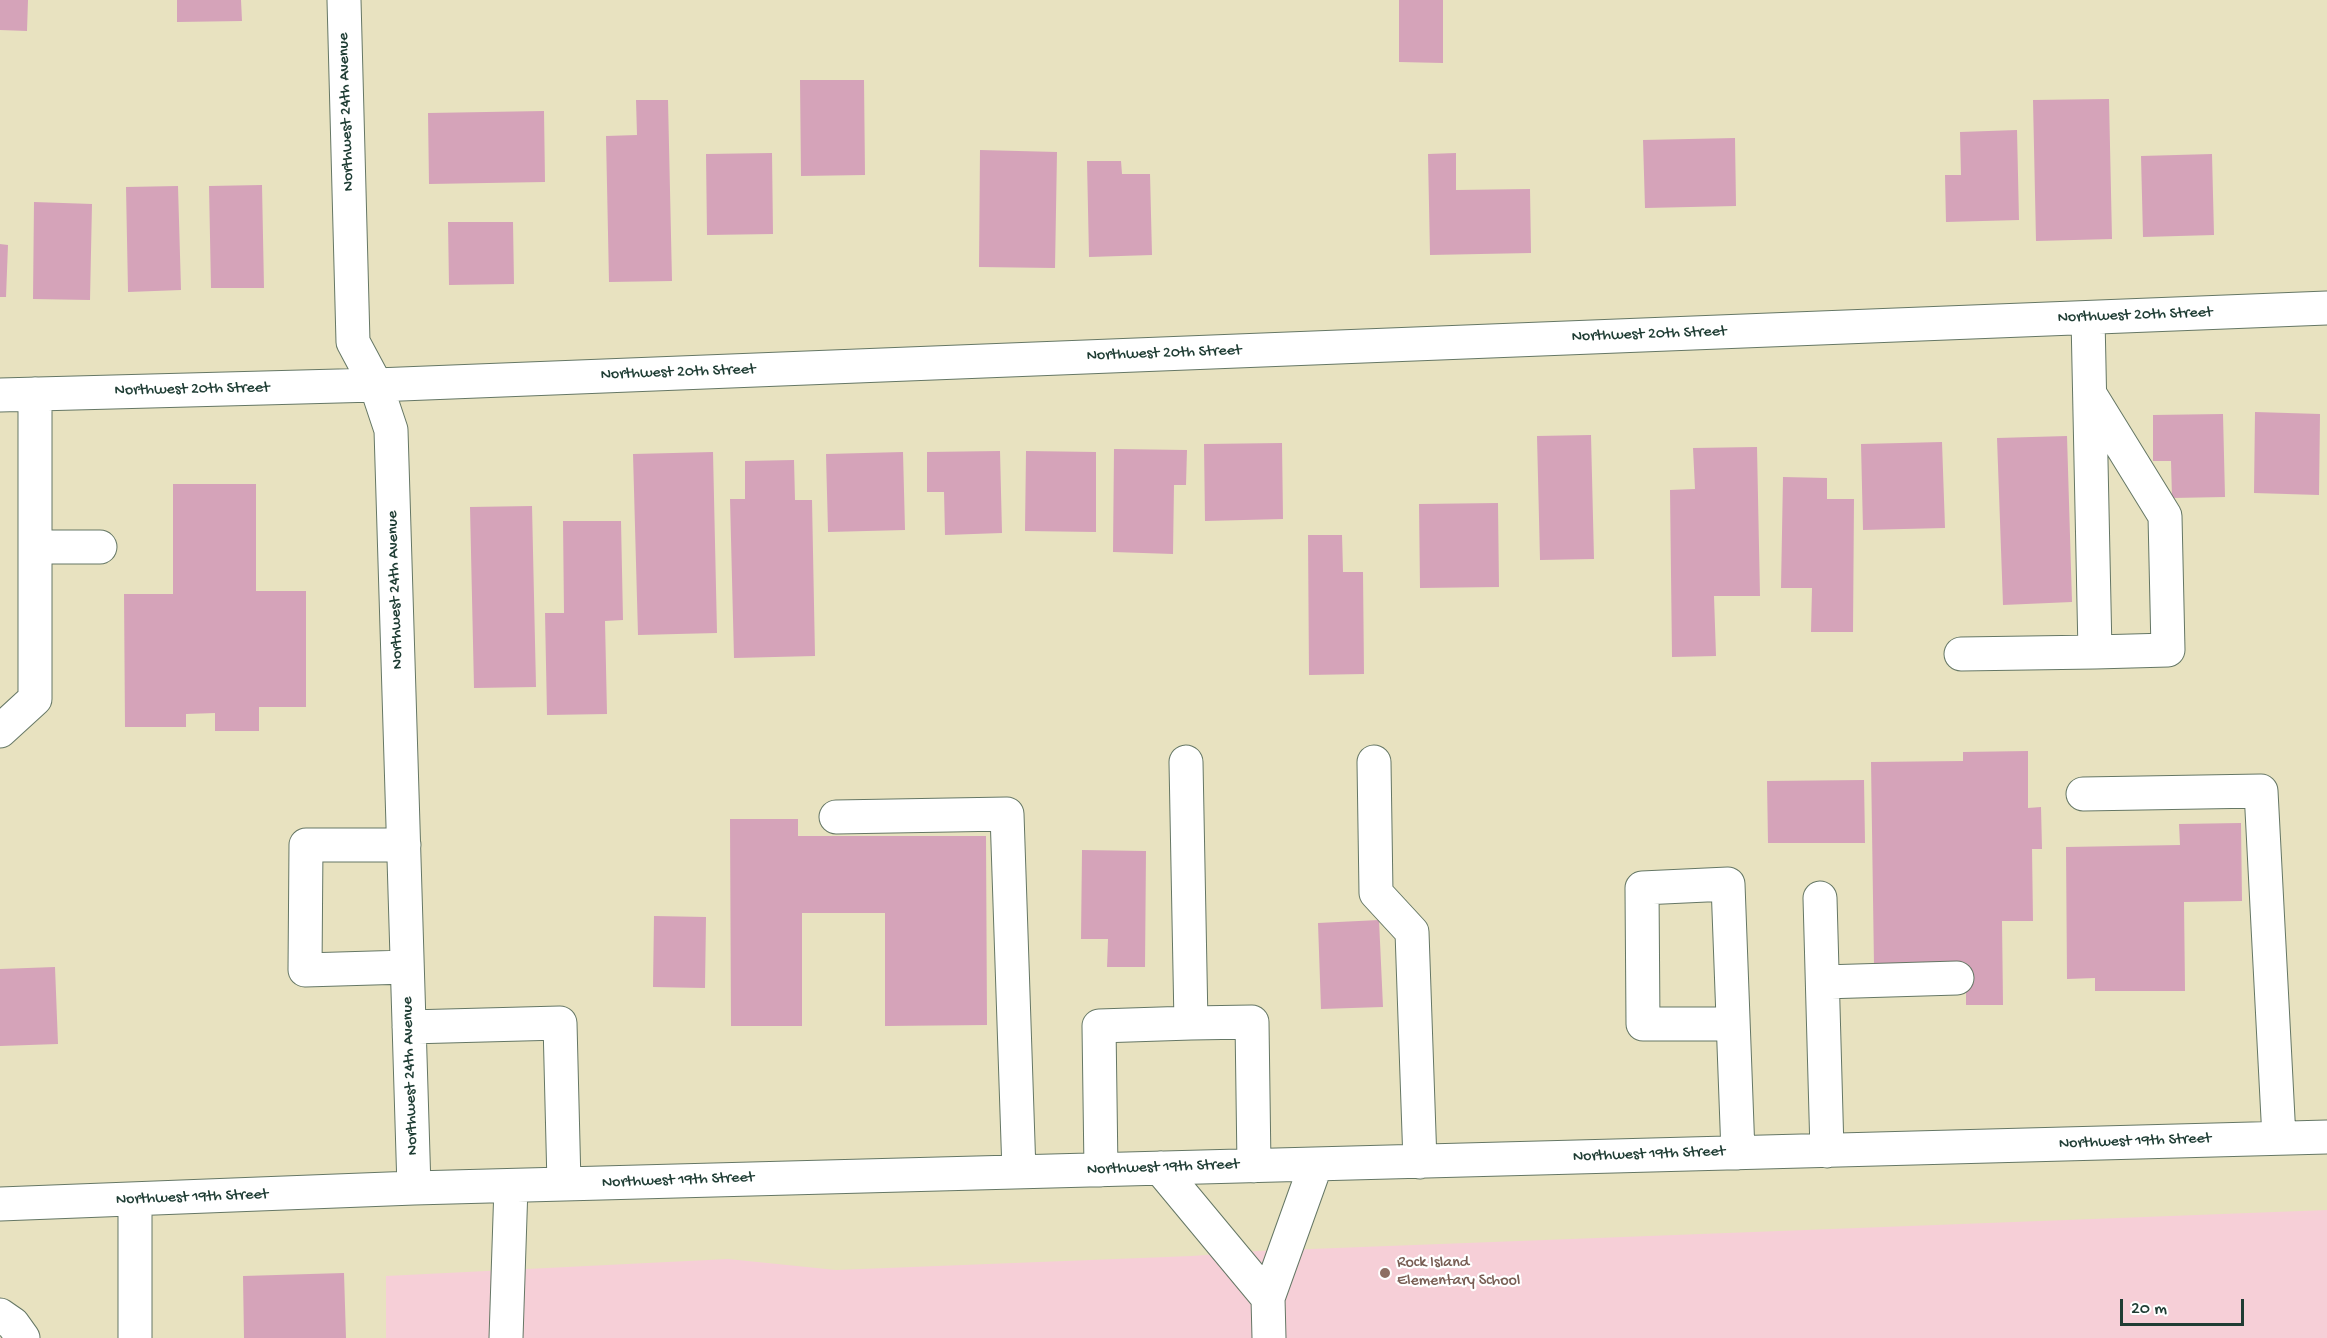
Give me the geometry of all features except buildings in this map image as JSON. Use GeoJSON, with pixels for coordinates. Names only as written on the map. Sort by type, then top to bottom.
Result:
{"type":"FeatureCollection","features":[{"type":"Feature","properties":{"kind":"street","name":"Northwest 24th Avenue"},"geometry":{"type":"LineString","coordinates":[[344,0],[353,342],[376,385],[391,430],[414,1188]]}},
{"type":"Feature","properties":{"kind":"street","name":"Northwest 20th Street"},"geometry":{"type":"LineString","coordinates":[[0,395],[376,385],[2327,308]]}},
{"type":"Feature","properties":{"kind":"street"},"geometry":{"type":"LineString","coordinates":[[2088,318],[2095,652]]}},
{"type":"Feature","properties":{"kind":"street"},"geometry":{"type":"LineString","coordinates":[[0,731],[35,699],[35,394]]}},
{"type":"Feature","properties":{"kind":"street"},"geometry":{"type":"LineString","coordinates":[[1961,654],[2168,651],[2165,516],[2090,394]]}},
{"type":"Feature","properties":{"kind":"street"},"geometry":{"type":"LineString","coordinates":[[35,547],[100,547]]}},
{"type":"Feature","properties":{"kind":"street"},"geometry":{"type":"LineString","coordinates":[[1186,762],[1191,1023]]}},
{"type":"Feature","properties":{"kind":"street"},"geometry":{"type":"LineString","coordinates":[[1374,762],[1376,893],[1412,932],[1420,1162]]}},
{"type":"Feature","properties":{"kind":"street"},"geometry":{"type":"LineString","coordinates":[[2084,794],[2261,791],[2278,1138]]}},
{"type":"Feature","properties":{"kind":"street"},"geometry":{"type":"LineString","coordinates":[[836,816],[1007,814],[1019,1172]]}},
{"type":"Feature","properties":{"kind":"street"},"geometry":{"type":"LineString","coordinates":[[404,845],[306,845],[305,970],[407,967]]}},
{"type":"Feature","properties":{"kind":"street"},"geometry":{"type":"LineString","coordinates":[[1732,1024],[1643,1024],[1642,888],[1728,884],[1738,1153]]}},
{"type":"Feature","properties":{"kind":"street"},"geometry":{"type":"LineString","coordinates":[[1820,898],[1827,1151]]}},
{"type":"Feature","properties":{"kind":"street"},"geometry":{"type":"LineString","coordinates":[[1823,982],[1957,978]]}},
{"type":"Feature","properties":{"kind":"street"},"geometry":{"type":"LineString","coordinates":[[1101,1170],[1099,1026],[1191,1023],[1252,1022],[1254,1166]]}},
{"type":"Feature","properties":{"kind":"street"},"geometry":{"type":"LineString","coordinates":[[409,1027],[560,1023],[564,1184]]}},
{"type":"Feature","properties":{"kind":"street","name":"Northwest 19th Street"},"geometry":{"type":"LineString","coordinates":[[0,1204],[414,1188],[2327,1137]]}},
{"type":"Feature","properties":{"kind":"street"},"geometry":{"type":"LineString","coordinates":[[1269,1338],[1268,1298],[1316,1164]]}},
{"type":"Feature","properties":{"kind":"street"},"geometry":{"type":"LineString","coordinates":[[1160,1168],[1268,1298]]}},
{"type":"Feature","properties":{"kind":"street"},"geometry":{"type":"LineString","coordinates":[[506,1338],[511,1186]]}},
{"type":"Feature","properties":{"kind":"street"},"geometry":{"type":"LineString","coordinates":[[135,1200],[135,1338]]}},
{"type":"Feature","properties":{"kind":"street"},"geometry":{"type":"LineString","coordinates":[[0,1315],[13,1324],[23,1338]]}},
{"type":"Feature","properties":{"kind":"shaded area","name":"Rock Island Elementary School"},"geometry":{"type":"Polygon","coordinates":[[[2327,1210],[2327,1338],[386,1338],[386,1276],[728,1259],[836,1270],[1192,1256],[1258,1251],[2327,1210]]]}},
{"type":"Feature","properties":{"kind":"place","name":"Rock Island Elementary School"},"geometry":{"type":"Point","coordinates":[1385,1273]}}]}
